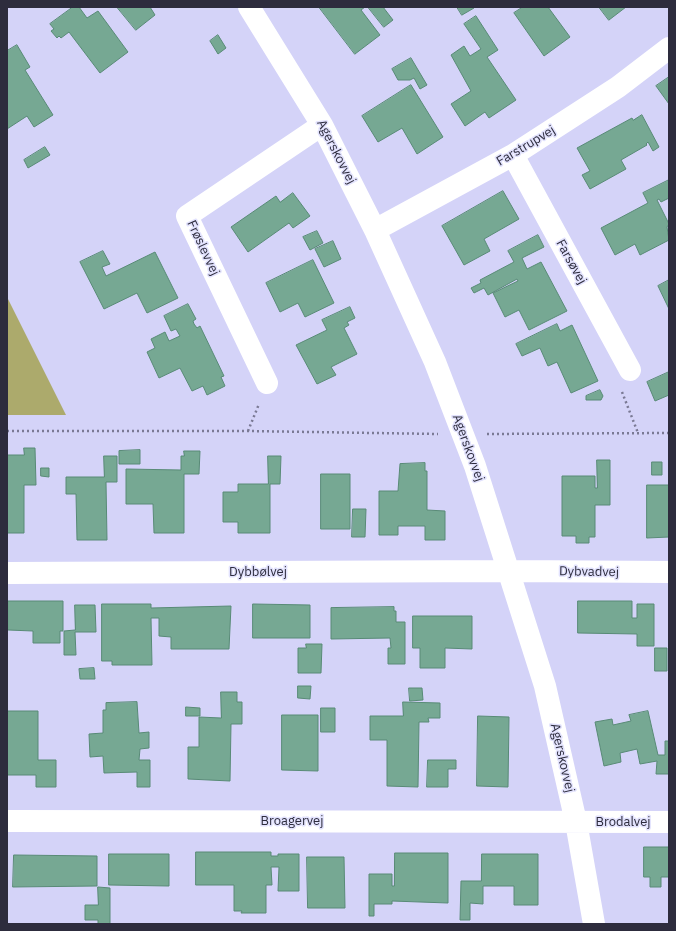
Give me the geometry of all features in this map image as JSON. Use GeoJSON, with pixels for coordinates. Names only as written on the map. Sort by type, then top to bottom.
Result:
{"type":"FeatureCollection","features":[{"type":"Feature","properties":{"kind":"street","name":"Agerskovvej"},"geometry":{"type":"LineString","coordinates":[[252,8],[322,125],[375,230],[435,362],[475,466],[510,571],[545,686],[576,822],[594,924]]}},
{"type":"Feature","properties":{"kind":"street","name":"Farstrupvej"},"geometry":{"type":"LineString","coordinates":[[375,230],[513,155],[618,86],[669,48]]}},
{"type":"Feature","properties":{"kind":"street","name":"Frøslevvej"},"geometry":{"type":"LineString","coordinates":[[267,383],[187,216],[322,125]]}},
{"type":"Feature","properties":{"kind":"street","name":"Farsøvej"},"geometry":{"type":"LineString","coordinates":[[513,155],[630,370]]}},
{"type":"Feature","properties":{"kind":"street","name":"Dybvadvej"},"geometry":{"type":"LineString","coordinates":[[510,571],[669,572]]}},
{"type":"Feature","properties":{"kind":"street","name":"Dybbølvej"},"geometry":{"type":"LineString","coordinates":[[7,573],[510,571]]}},
{"type":"Feature","properties":{"kind":"street","name":"Broagervej"},"geometry":{"type":"LineString","coordinates":[[7,821],[576,822]]}},
{"type":"Feature","properties":{"kind":"street","name":"Brodalvej"},"geometry":{"type":"LineString","coordinates":[[576,822],[669,822]]}},
{"type":"Feature","properties":{"kind":"path"},"geometry":{"type":"LineString","coordinates":[[630,370],[620,387],[638,433]]}},
{"type":"Feature","properties":{"kind":"path"},"geometry":{"type":"LineString","coordinates":[[248,431],[267,383]]}},
{"type":"Feature","properties":{"kind":"path"},"geometry":{"type":"LineString","coordinates":[[7,431],[248,431],[407,435]]}},
{"type":"Feature","properties":{"kind":"path"},"geometry":{"type":"LineString","coordinates":[[509,434],[669,433]]}},
{"type":"Feature","properties":{"kind":"shaded area"},"geometry":{"type":"Polygon","coordinates":[[[7,297],[66,415],[7,415],[7,297]]]}},
{"type":"Feature","properties":{"kind":"building"},"geometry":{"type":"Polygon","coordinates":[[[73,7],[79,7],[87,18],[98,11],[128,52],[100,73],[69,32],[61,38],[59,36],[57,38],[51,31],[54,29],[50,24],[73,7]]]}},
{"type":"Feature","properties":{"kind":"building"},"geometry":{"type":"Polygon","coordinates":[[[117,7],[150,7],[155,15],[136,30],[117,7]]]}},
{"type":"Feature","properties":{"kind":"building"},"geometry":{"type":"Polygon","coordinates":[[[319,7],[365,7],[361,10],[380,35],[355,54],[319,7]]]}},
{"type":"Feature","properties":{"kind":"building"},"geometry":{"type":"Polygon","coordinates":[[[368,7],[383,7],[393,20],[384,27],[368,7]]]}},
{"type":"Feature","properties":{"kind":"building"},"geometry":{"type":"Polygon","coordinates":[[[457,7],[473,7],[474,8],[462,15],[457,7]]]}},
{"type":"Feature","properties":{"kind":"building"},"geometry":{"type":"Polygon","coordinates":[[[523,7],[548,7],[570,37],[544,56],[514,13],[523,7]]]}},
{"type":"Feature","properties":{"kind":"building"},"geometry":{"type":"Polygon","coordinates":[[[599,7],[626,7],[609,20],[599,7]]]}},
{"type":"Feature","properties":{"kind":"building"},"geometry":{"type":"Polygon","coordinates":[[[476,16],[498,50],[487,57],[516,100],[489,118],[485,112],[465,126],[451,104],[471,91],[451,55],[464,46],[470,56],[481,49],[464,24],[476,16]]]}},
{"type":"Feature","properties":{"kind":"building"},"geometry":{"type":"Polygon","coordinates":[[[218,35],[226,48],[218,54],[210,41],[218,35]]]}},
{"type":"Feature","properties":{"kind":"building"},"geometry":{"type":"Polygon","coordinates":[[[17,45],[30,67],[25,70],[53,115],[34,127],[27,116],[7,129],[7,51],[17,45]]]}},
{"type":"Feature","properties":{"kind":"building"},"geometry":{"type":"Polygon","coordinates":[[[411,58],[427,85],[420,89],[414,78],[410,80],[398,80],[392,69],[411,58]]]}},
{"type":"Feature","properties":{"kind":"building"},"geometry":{"type":"Polygon","coordinates":[[[669,77],[669,104],[656,86],[669,77]]]}},
{"type":"Feature","properties":{"kind":"building"},"geometry":{"type":"Polygon","coordinates":[[[411,85],[443,137],[417,154],[402,128],[378,142],[362,116],[411,85]]]}},
{"type":"Feature","properties":{"kind":"building"},"geometry":{"type":"Polygon","coordinates":[[[642,115],[659,147],[653,151],[648,142],[646,144],[647,145],[621,160],[626,169],[590,189],[582,175],[590,171],[577,148],[632,118],[633,120],[642,115]]]}},
{"type":"Feature","properties":{"kind":"building"},"geometry":{"type":"Polygon","coordinates":[[[45,147],[50,155],[28,168],[24,160],[45,147]]]}},
{"type":"Feature","properties":{"kind":"building"},"geometry":{"type":"Polygon","coordinates":[[[669,180],[669,198],[661,202],[659,199],[657,200],[669,224],[667,227],[669,240],[640,255],[635,244],[615,255],[601,228],[648,203],[643,193],[669,180]]]}},
{"type":"Feature","properties":{"kind":"building"},"geometry":{"type":"Polygon","coordinates":[[[503,191],[519,219],[484,239],[490,251],[464,265],[442,226],[503,191]]]}},
{"type":"Feature","properties":{"kind":"building"},"geometry":{"type":"Polygon","coordinates":[[[293,193],[310,216],[293,228],[289,223],[248,252],[231,227],[276,196],[280,202],[293,193]]]}},
{"type":"Feature","properties":{"kind":"building"},"geometry":{"type":"Polygon","coordinates":[[[317,231],[323,243],[310,250],[303,237],[317,231]]]}},
{"type":"Feature","properties":{"kind":"building"},"geometry":{"type":"Polygon","coordinates":[[[538,235],[544,247],[522,258],[527,269],[541,262],[567,311],[529,330],[519,310],[505,317],[493,293],[518,281],[517,279],[488,295],[484,288],[474,293],[471,288],[481,283],[480,280],[514,262],[508,251],[538,235]]]}},
{"type":"Feature","properties":{"kind":"building"},"geometry":{"type":"Polygon","coordinates":[[[333,241],[341,259],[324,267],[315,249],[333,241]]]}},
{"type":"Feature","properties":{"kind":"building"},"geometry":{"type":"Polygon","coordinates":[[[103,251],[110,264],[102,267],[106,276],[155,252],[178,298],[147,313],[137,293],[104,309],[80,262],[103,251]]]}},
{"type":"Feature","properties":{"kind":"building"},"geometry":{"type":"Polygon","coordinates":[[[313,260],[334,303],[305,317],[298,303],[280,312],[266,283],[313,260]]]}},
{"type":"Feature","properties":{"kind":"building"},"geometry":{"type":"Polygon","coordinates":[[[669,280],[669,309],[658,286],[669,280]]]}},
{"type":"Feature","properties":{"kind":"building"},"geometry":{"type":"Polygon","coordinates":[[[188,304],[196,319],[193,321],[194,324],[197,328],[200,326],[224,376],[221,377],[225,386],[207,395],[203,386],[192,391],[180,368],[159,378],[147,352],[155,348],[151,339],[165,332],[169,341],[180,336],[176,329],[171,331],[164,316],[188,304]]]}},
{"type":"Feature","properties":{"kind":"building"},"geometry":{"type":"Polygon","coordinates":[[[350,307],[355,318],[347,322],[349,325],[344,328],[357,354],[331,367],[336,375],[317,384],[296,345],[327,330],[322,320],[350,307]]]}},
{"type":"Feature","properties":{"kind":"building"},"geometry":{"type":"Polygon","coordinates":[[[557,324],[560,331],[572,325],[598,381],[571,393],[557,362],[548,366],[540,348],[522,356],[516,344],[557,324]]]}},
{"type":"Feature","properties":{"kind":"building"},"geometry":{"type":"Polygon","coordinates":[[[669,372],[669,395],[655,401],[647,382],[669,372]]]}},
{"type":"Feature","properties":{"kind":"building"},"geometry":{"type":"Polygon","coordinates":[[[600,390],[603,396],[601,400],[586,400],[586,396],[600,390]]]}},
{"type":"Feature","properties":{"kind":"building"},"geometry":{"type":"Polygon","coordinates":[[[24,448],[35,448],[36,485],[24,485],[24,533],[7,533],[7,455],[24,455],[24,448]]]}},
{"type":"Feature","properties":{"kind":"building"},"geometry":{"type":"Polygon","coordinates":[[[140,450],[140,464],[119,464],[119,451],[140,450]]]}},
{"type":"Feature","properties":{"kind":"building"},"geometry":{"type":"Polygon","coordinates":[[[184,451],[200,451],[199,474],[184,474],[184,533],[154,533],[153,504],[126,504],[126,469],[181,470],[181,456],[184,456],[184,451]]]}},
{"type":"Feature","properties":{"kind":"building"},"geometry":{"type":"Polygon","coordinates":[[[104,456],[117,456],[117,482],[106,482],[107,540],[77,540],[76,494],[66,494],[66,477],[104,477],[104,456]]]}},
{"type":"Feature","properties":{"kind":"building"},"geometry":{"type":"Polygon","coordinates":[[[268,456],[281,456],[280,484],[270,484],[270,533],[238,533],[238,522],[223,522],[223,492],[238,492],[238,484],[268,484],[268,456]]]}},
{"type":"Feature","properties":{"kind":"building"},"geometry":{"type":"Polygon","coordinates":[[[597,460],[610,460],[610,505],[595,505],[595,537],[589,537],[589,543],[576,543],[576,536],[562,536],[562,476],[595,476],[595,488],[597,488],[597,460]]]}},
{"type":"Feature","properties":{"kind":"building"},"geometry":{"type":"Polygon","coordinates":[[[652,462],[662,462],[662,475],[652,475],[652,462]]]}},
{"type":"Feature","properties":{"kind":"building"},"geometry":{"type":"Polygon","coordinates":[[[425,463],[425,471],[427,471],[427,510],[445,511],[445,540],[425,540],[425,526],[398,526],[398,535],[379,535],[379,491],[398,491],[400,464],[425,463]]]}},
{"type":"Feature","properties":{"kind":"building"},"geometry":{"type":"Polygon","coordinates":[[[41,468],[49,468],[49,477],[41,476],[41,468]]]}},
{"type":"Feature","properties":{"kind":"building"},"geometry":{"type":"Polygon","coordinates":[[[321,474],[350,474],[350,529],[321,529],[321,474]]]}},
{"type":"Feature","properties":{"kind":"building"},"geometry":{"type":"Polygon","coordinates":[[[647,485],[669,485],[669,537],[647,538],[647,485]]]}},
{"type":"Feature","properties":{"kind":"building"},"geometry":{"type":"Polygon","coordinates":[[[353,509],[366,509],[365,537],[352,537],[353,509]]]}},
{"type":"Feature","properties":{"kind":"building"},"geometry":{"type":"Polygon","coordinates":[[[8,601],[63,601],[63,631],[60,631],[60,643],[33,643],[33,631],[8,630],[8,601]]]}},
{"type":"Feature","properties":{"kind":"building"},"geometry":{"type":"Polygon","coordinates":[[[578,601],[632,601],[632,618],[637,618],[637,604],[654,604],[654,646],[637,646],[637,634],[578,633],[578,601]]]}},
{"type":"Feature","properties":{"kind":"building"},"geometry":{"type":"Polygon","coordinates":[[[102,604],[151,604],[151,608],[231,606],[229,649],[171,649],[171,637],[159,636],[159,618],[151,618],[152,665],[112,665],[112,661],[102,661],[102,604]]]}},
{"type":"Feature","properties":{"kind":"building"},"geometry":{"type":"Polygon","coordinates":[[[253,604],[310,605],[310,638],[253,638],[253,604]]]}},
{"type":"Feature","properties":{"kind":"building"},"geometry":{"type":"Polygon","coordinates":[[[75,605],[95,605],[96,632],[75,632],[76,655],[64,655],[64,631],[75,630],[75,605]]]}},
{"type":"Feature","properties":{"kind":"building"},"geometry":{"type":"Polygon","coordinates":[[[394,607],[394,611],[396,611],[396,622],[405,622],[405,664],[388,664],[388,648],[391,648],[390,638],[331,639],[331,608],[394,607]]]}},
{"type":"Feature","properties":{"kind":"building"},"geometry":{"type":"Polygon","coordinates":[[[413,616],[472,616],[472,649],[445,648],[445,668],[420,668],[420,648],[413,648],[413,616]]]}},
{"type":"Feature","properties":{"kind":"building"},"geometry":{"type":"Polygon","coordinates":[[[306,644],[322,644],[321,673],[298,673],[298,648],[306,648],[306,644]]]}},
{"type":"Feature","properties":{"kind":"building"},"geometry":{"type":"Polygon","coordinates":[[[655,648],[667,648],[667,671],[655,671],[655,648]]]}},
{"type":"Feature","properties":{"kind":"building"},"geometry":{"type":"Polygon","coordinates":[[[94,668],[95,679],[80,679],[79,669],[94,668]]]}},
{"type":"Feature","properties":{"kind":"building"},"geometry":{"type":"Polygon","coordinates":[[[298,686],[311,686],[310,699],[298,698],[298,686]]]}},
{"type":"Feature","properties":{"kind":"building"},"geometry":{"type":"Polygon","coordinates":[[[409,688],[422,688],[423,700],[410,701],[409,688]]]}},
{"type":"Feature","properties":{"kind":"building"},"geometry":{"type":"Polygon","coordinates":[[[221,692],[237,692],[237,702],[242,702],[242,724],[231,724],[230,781],[188,779],[188,747],[199,747],[199,717],[221,718],[221,692]]]}},
{"type":"Feature","properties":{"kind":"building"},"geometry":{"type":"Polygon","coordinates":[[[137,702],[139,733],[149,732],[149,748],[140,749],[139,760],[150,760],[150,787],[137,787],[137,772],[104,773],[103,756],[90,757],[89,734],[103,733],[103,710],[106,710],[106,703],[137,702]]]}},
{"type":"Feature","properties":{"kind":"building"},"geometry":{"type":"Polygon","coordinates":[[[403,702],[440,703],[440,718],[428,718],[429,722],[419,722],[418,787],[387,786],[387,740],[370,740],[370,716],[403,716],[403,702]]]}},
{"type":"Feature","properties":{"kind":"building"},"geometry":{"type":"Polygon","coordinates":[[[186,707],[200,708],[200,716],[186,716],[186,707]]]}},
{"type":"Feature","properties":{"kind":"building"},"geometry":{"type":"Polygon","coordinates":[[[321,708],[335,708],[335,732],[321,732],[321,708]]]}},
{"type":"Feature","properties":{"kind":"building"},"geometry":{"type":"Polygon","coordinates":[[[7,711],[38,711],[38,760],[56,760],[56,787],[36,787],[36,775],[7,775],[7,711]]]}},
{"type":"Feature","properties":{"kind":"building"},"geometry":{"type":"Polygon","coordinates":[[[648,711],[658,755],[665,755],[665,741],[669,741],[669,774],[656,774],[657,761],[640,764],[637,749],[620,753],[621,762],[604,766],[595,722],[612,719],[613,725],[631,721],[629,715],[648,711]]]}},
{"type":"Feature","properties":{"kind":"building"},"geometry":{"type":"Polygon","coordinates":[[[282,715],[318,715],[318,771],[282,770],[282,715]]]}},
{"type":"Feature","properties":{"kind":"building"},"geometry":{"type":"Polygon","coordinates":[[[478,716],[509,717],[508,787],[477,786],[478,716]]]}},
{"type":"Feature","properties":{"kind":"building"},"geometry":{"type":"Polygon","coordinates":[[[428,760],[456,760],[456,769],[448,769],[448,787],[427,787],[428,760]]]}},
{"type":"Feature","properties":{"kind":"building"},"geometry":{"type":"Polygon","coordinates":[[[644,847],[669,847],[669,877],[661,877],[661,887],[650,887],[650,877],[644,877],[644,847]]]}},
{"type":"Feature","properties":{"kind":"building"},"geometry":{"type":"Polygon","coordinates":[[[196,852],[271,852],[271,856],[278,856],[278,854],[299,854],[299,891],[278,891],[279,867],[271,867],[272,885],[266,885],[266,913],[241,913],[242,911],[234,911],[234,885],[196,885],[196,852]]]}},
{"type":"Feature","properties":{"kind":"building"},"geometry":{"type":"Polygon","coordinates":[[[395,853],[448,853],[448,903],[392,901],[392,904],[374,904],[374,916],[369,916],[369,874],[392,874],[392,886],[394,886],[395,853]]]}},
{"type":"Feature","properties":{"kind":"building"},"geometry":{"type":"Polygon","coordinates":[[[109,854],[169,854],[169,886],[109,885],[109,854]]]}},
{"type":"Feature","properties":{"kind":"building"},"geometry":{"type":"Polygon","coordinates":[[[482,854],[538,854],[538,905],[514,905],[514,886],[483,886],[483,904],[470,903],[470,920],[460,920],[461,881],[481,881],[482,854]]]}},
{"type":"Feature","properties":{"kind":"building"},"geometry":{"type":"Polygon","coordinates":[[[14,855],[97,856],[97,886],[13,887],[14,855]]]}},
{"type":"Feature","properties":{"kind":"building"},"geometry":{"type":"Polygon","coordinates":[[[307,857],[344,857],[345,908],[308,908],[307,857]]]}},
{"type":"Feature","properties":{"kind":"building"},"geometry":{"type":"Polygon","coordinates":[[[98,887],[110,888],[110,924],[98,924],[98,920],[85,920],[85,905],[98,905],[98,887]]]}}]}
